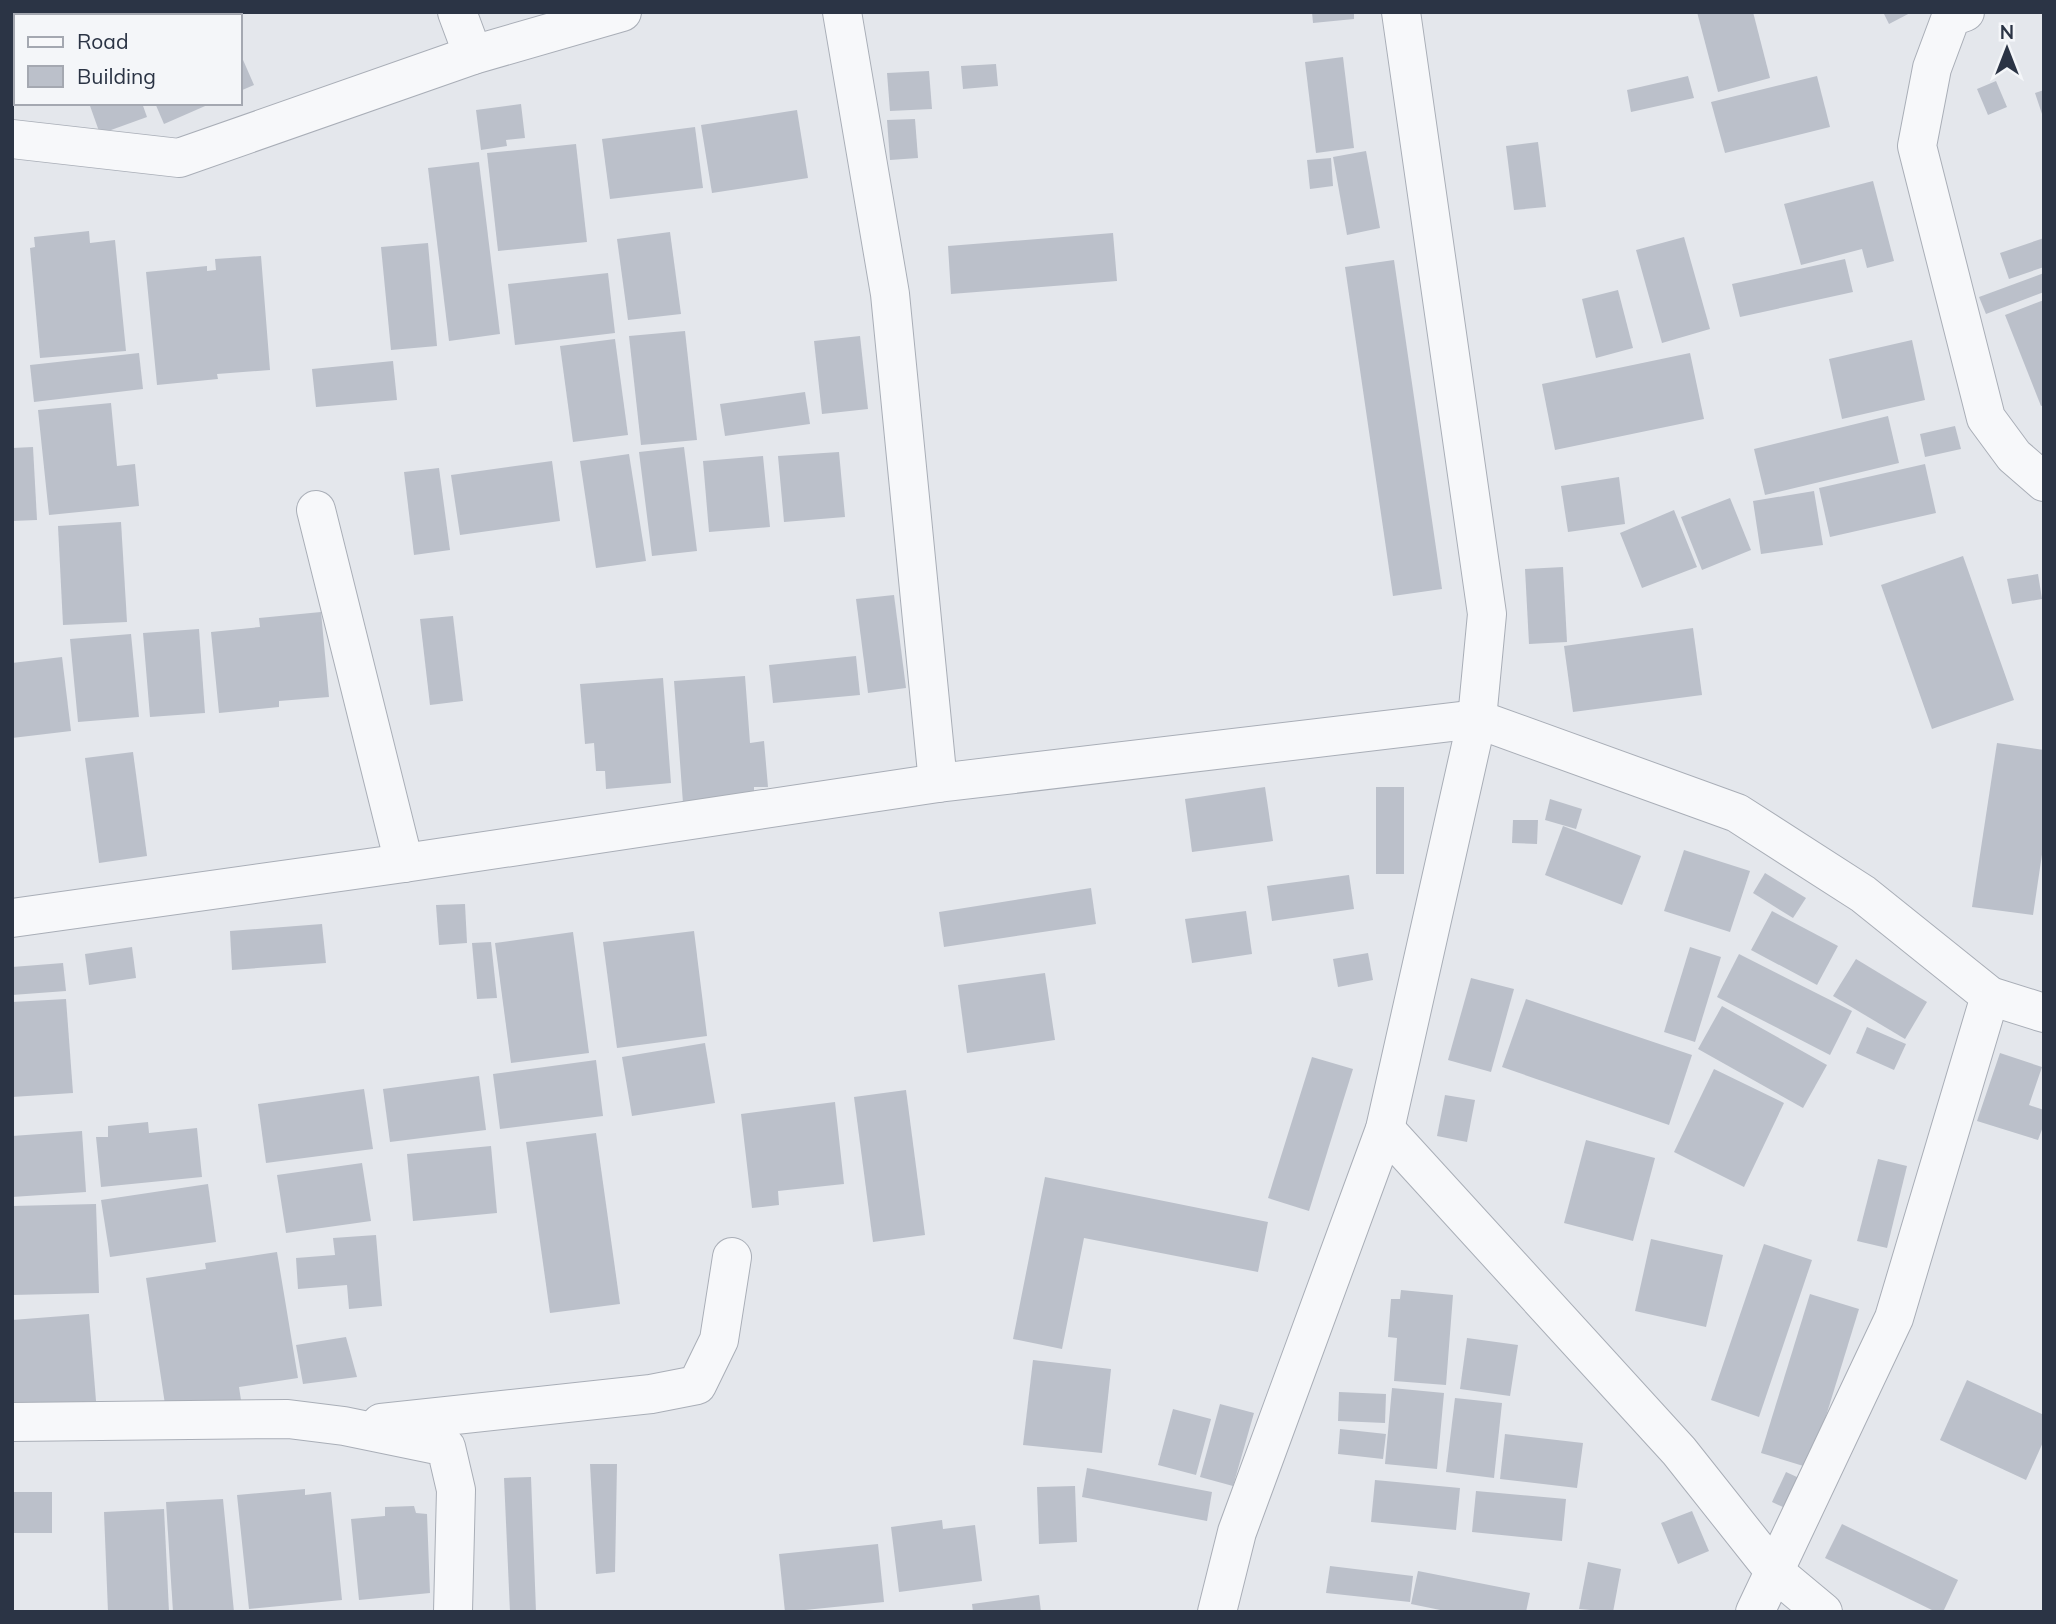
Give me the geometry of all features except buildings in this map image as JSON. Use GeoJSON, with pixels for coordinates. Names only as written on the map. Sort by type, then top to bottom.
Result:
{"type":"FeatureCollection","features":[{"type":"Feature","properties":{"kind":"street"},"geometry":{"type":"LineString","coordinates":[[457,12],[473,55]]}},
{"type":"Feature","properties":{"kind":"street"},"geometry":{"type":"LineString","coordinates":[[12,138],[179,158],[473,55],[622,12]]}},
{"type":"Feature","properties":{"kind":"street"},"geometry":{"type":"LineString","coordinates":[[842,12],[890,294],[938,783]]}},
{"type":"Feature","properties":{"kind":"street"},"geometry":{"type":"LineString","coordinates":[[1217,1612],[1237,1532],[1385,1129],[1477,719],[1487,614],[1401,12]]}},
{"type":"Feature","properties":{"kind":"street"},"geometry":{"type":"LineString","coordinates":[[1965,12],[1951,17],[1932,68],[1917,146],[1986,418],[2014,456],[2044,482]]}},
{"type":"Feature","properties":{"kind":"street"},"geometry":{"type":"LineString","coordinates":[[316,510],[404,863]]}},
{"type":"Feature","properties":{"kind":"street"},"geometry":{"type":"LineString","coordinates":[[12,918],[404,863],[938,783],[1477,719],[1737,813],[1863,894],[1990,996],[2044,1013]]}},
{"type":"Feature","properties":{"kind":"street"},"geometry":{"type":"LineString","coordinates":[[1755,1612],[1894,1318],[1990,996]]}},
{"type":"Feature","properties":{"kind":"street"},"geometry":{"type":"LineString","coordinates":[[1385,1129],[1679,1451],[1774,1572],[1823,1612]]}},
{"type":"Feature","properties":{"kind":"street"},"geometry":{"type":"LineString","coordinates":[[344,1426],[651,1394],[697,1385],[719,1340],[733,1257]]}},
{"type":"Feature","properties":{"kind":"street"},"geometry":{"type":"LineString","coordinates":[[12,1422],[288,1419],[344,1426],[446,1447],[456,1490],[453,1612]]}}]}
